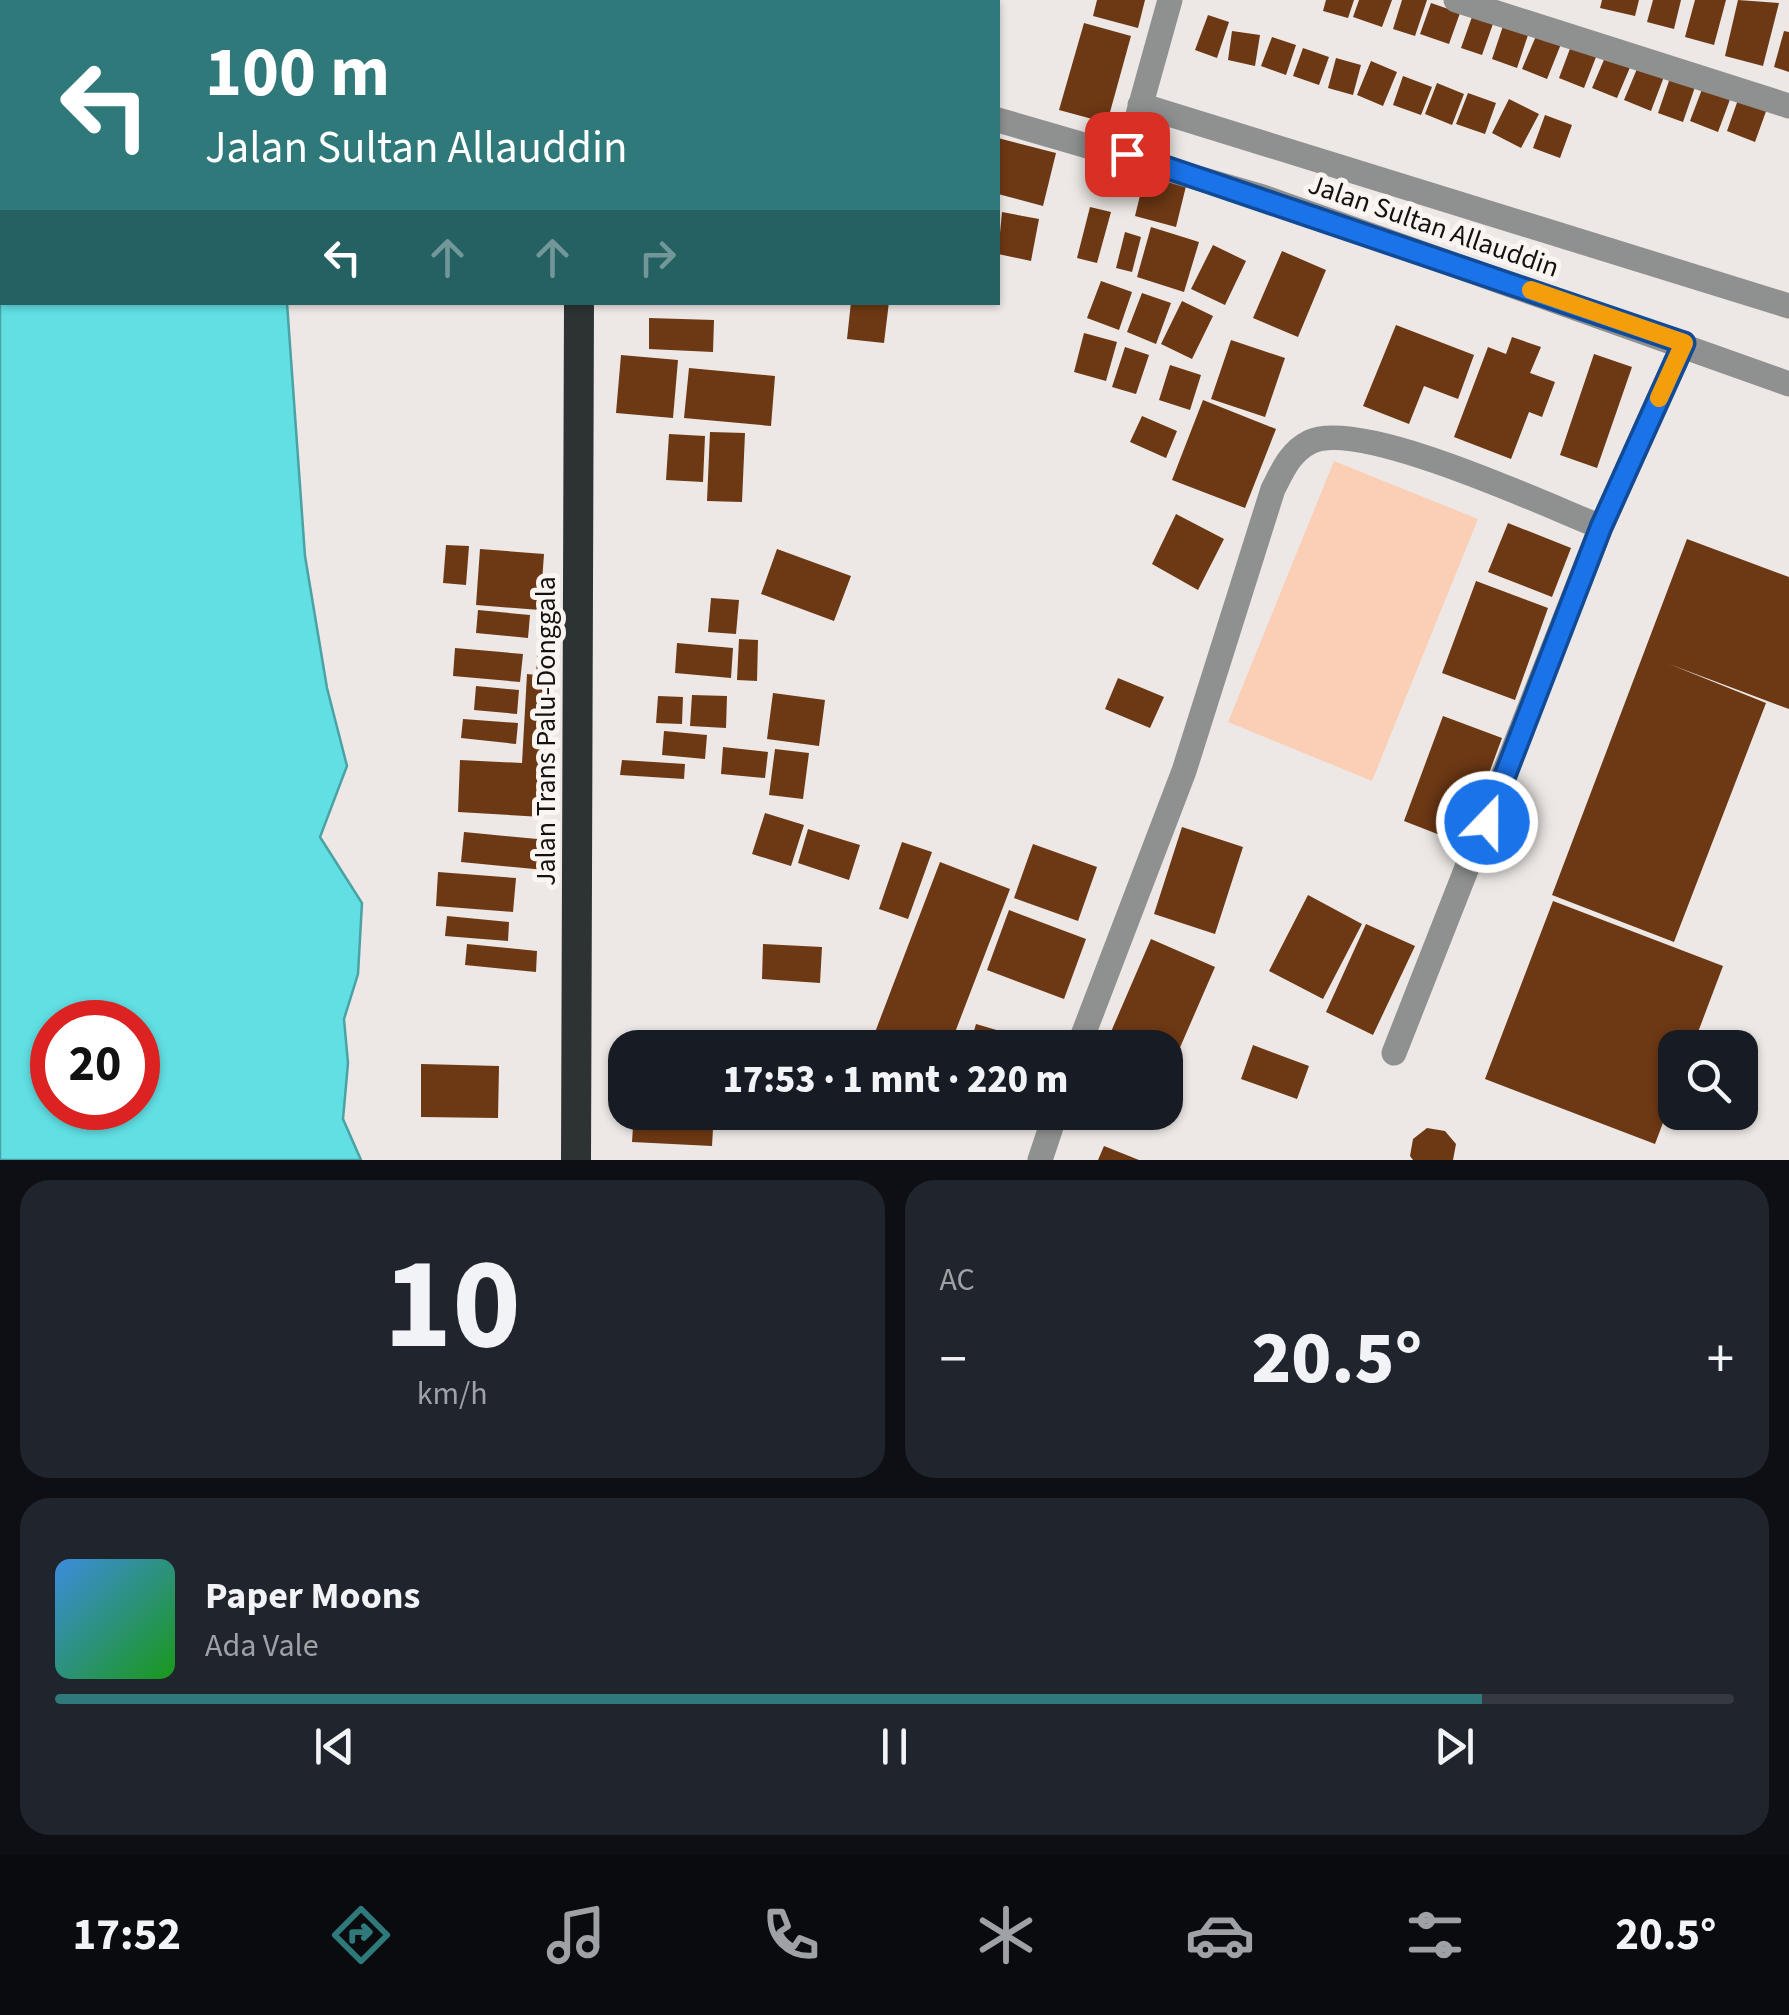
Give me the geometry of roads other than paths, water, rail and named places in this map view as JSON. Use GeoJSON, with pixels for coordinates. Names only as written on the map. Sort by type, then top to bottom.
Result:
{"type":"FeatureCollection","features":[{"type":"Feature","properties":{"kind":"highway","name":"Jalan Trans Palu-Donggala"},"geometry":{"type":"LineString","coordinates":[[576,1160],[579,305]]}},
{"type":"Feature","properties":{"kind":"street"},"geometry":{"type":"LineString","coordinates":[[1127,154],[1170,0]]}},
{"type":"Feature","properties":{"kind":"street"},"geometry":{"type":"LineString","coordinates":[[1456,0],[1789,106]]}},
{"type":"Feature","properties":{"kind":"street"},"geometry":{"type":"LineString","coordinates":[[1140,105],[1789,306]]}},
{"type":"Feature","properties":{"kind":"street","name":"Jalan Sultan Allauddin"},"geometry":{"type":"LineString","coordinates":[[1000,121],[1127,154],[1684,343],[1789,384]]}},
{"type":"Feature","properties":{"kind":"street"},"geometry":{"type":"LineString","coordinates":[[1394,1053],[1601,527],[1684,343]]}},
{"type":"Feature","properties":{"kind":"street"},"geometry":{"type":"LineString","coordinates":[[1085,1030],[1184,771],[1273,489],[1289,458],[1308,442],[1330,436],[1362,440],[1431,460],[1601,527]]}},
{"type":"Feature","properties":{"kind":"street"},"geometry":{"type":"LineString","coordinates":[[1040,1160],[1050,1130]]}},
{"type":"Feature","properties":{"kind":"water"},"geometry":{"type":"Polygon","coordinates":[[[0,305],[287,305],[305,556],[327,688],[347,766],[320,837],[362,903],[358,974],[344,1019],[348,1063],[343,1119],[361,1160],[0,1160],[0,305]]]}}]}
